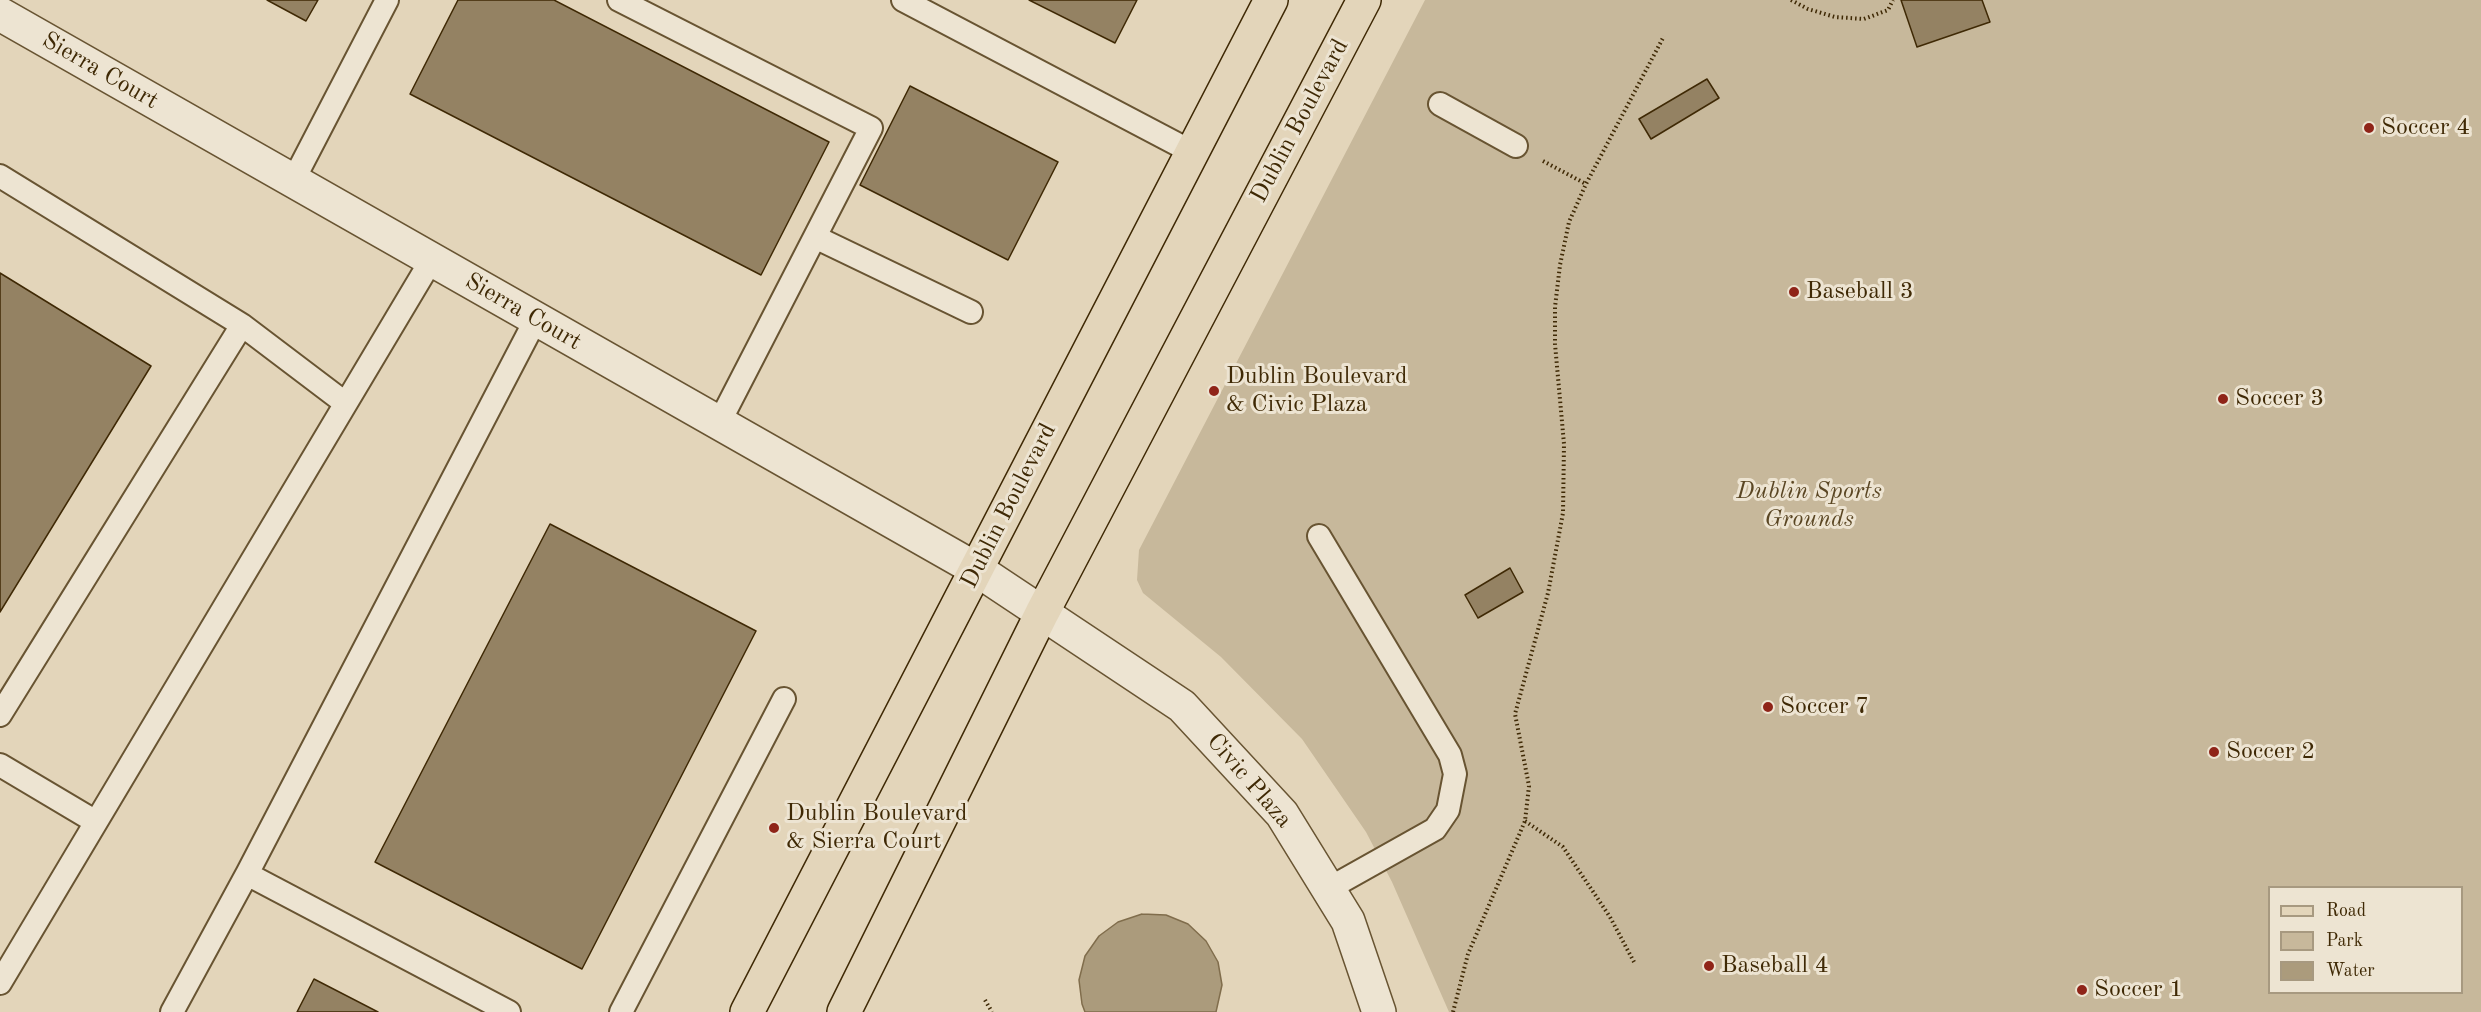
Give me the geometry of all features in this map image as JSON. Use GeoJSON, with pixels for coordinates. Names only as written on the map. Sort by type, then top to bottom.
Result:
{"type":"FeatureCollection","features":[{"type":"Feature","properties":{"kind":"main road","name":"Dublin Boulevard"},"geometry":{"type":"LineString","coordinates":[[747,1012],[1271,0]]}},
{"type":"Feature","properties":{"kind":"main road","name":"Dublin Boulevard"},"geometry":{"type":"LineString","coordinates":[[844,1012],[1042,613],[1364,0]]}},
{"type":"Feature","properties":{"kind":"street","name":"Sierra Court"},"geometry":{"type":"LineString","coordinates":[[0,14],[976,569],[1042,613]]}},
{"type":"Feature","properties":{"kind":"street","name":"Civic Plaza"},"geometry":{"type":"LineString","coordinates":[[1042,613],[1182,706],[1282,814],[1348,921],[1379,1012]]}},
{"type":"Feature","properties":{"kind":"lane"},"geometry":{"type":"LineString","coordinates":[[293,181],[387,0]]}},
{"type":"Feature","properties":{"kind":"lane"},"geometry":{"type":"LineString","coordinates":[[619,0],[871,128],[718,423]]}},
{"type":"Feature","properties":{"kind":"lane"},"geometry":{"type":"LineString","coordinates":[[903,0],[1192,152]]}},
{"type":"Feature","properties":{"kind":"lane"},"geometry":{"type":"LineString","coordinates":[[1440,104],[1516,146]]}},
{"type":"Feature","properties":{"kind":"lane"},"geometry":{"type":"LineString","coordinates":[[0,176],[242,325],[345,403]]}},
{"type":"Feature","properties":{"kind":"lane"},"geometry":{"type":"LineString","coordinates":[[815,237],[971,312]]}},
{"type":"Feature","properties":{"kind":"lane"},"geometry":{"type":"LineString","coordinates":[[0,983],[432,259]]}},
{"type":"Feature","properties":{"kind":"lane"},"geometry":{"type":"LineString","coordinates":[[172,1012],[247,874],[536,319]]}},
{"type":"Feature","properties":{"kind":"lane"},"geometry":{"type":"LineString","coordinates":[[0,715],[242,325]]}},
{"type":"Feature","properties":{"kind":"lane"},"geometry":{"type":"LineString","coordinates":[[1319,536],[1450,755],[1455,774],[1448,810],[1435,829],[1328,889]]}},
{"type":"Feature","properties":{"kind":"lane"},"geometry":{"type":"LineString","coordinates":[[621,1012],[784,699]]}},
{"type":"Feature","properties":{"kind":"lane"},"geometry":{"type":"LineString","coordinates":[[0,765],[96,822]]}},
{"type":"Feature","properties":{"kind":"lane"},"geometry":{"type":"LineString","coordinates":[[247,874],[509,1012]]}},
{"type":"Feature","properties":{"kind":"path"},"geometry":{"type":"LineString","coordinates":[[1791,0],[1808,9],[1835,17],[1864,19],[1888,10],[1893,0]]}},
{"type":"Feature","properties":{"kind":"path"},"geometry":{"type":"LineString","coordinates":[[1453,1012],[1468,954],[1525,821],[1529,786],[1515,714],[1548,593],[1563,513],[1564,444],[1555,344],[1555,307],[1569,222],[1586,184],[1664,36]]}},
{"type":"Feature","properties":{"kind":"path"},"geometry":{"type":"LineString","coordinates":[[1516,146],[1586,184]]}},
{"type":"Feature","properties":{"kind":"path"},"geometry":{"type":"LineString","coordinates":[[1525,821],[1563,847],[1610,917],[1634,962]]}},
{"type":"Feature","properties":{"kind":"path"},"geometry":{"type":"LineString","coordinates":[[985,1000],[992,1012]]}},
{"type":"Feature","properties":{"kind":"green space","name":"Dublin Sports Grounds"},"geometry":{"type":"Polygon","coordinates":[[[1425,0],[2481,0],[2481,1012],[1449,1012],[1392,882],[1366,832],[1302,739],[1221,657],[1143,593],[1137,580],[1139,550],[1425,0]]]}},
{"type":"Feature","properties":{"kind":"water"},"geometry":{"type":"Polygon","coordinates":[[[1142,914],[1166,915],[1188,924],[1206,941],[1218,962],[1222,985],[1216,1012],[1085,1012],[1079,980],[1085,956],[1099,936],[1118,922],[1142,914]]]}},
{"type":"Feature","properties":{"kind":"building"},"geometry":{"type":"Polygon","coordinates":[[[267,0],[318,0],[306,21],[267,0]]]}},
{"type":"Feature","properties":{"kind":"building"},"geometry":{"type":"Polygon","coordinates":[[[458,0],[554,0],[829,142],[761,275],[410,94],[458,0]]]}},
{"type":"Feature","properties":{"kind":"building"},"geometry":{"type":"Polygon","coordinates":[[[1029,0],[1137,0],[1115,43],[1029,0]]]}},
{"type":"Feature","properties":{"kind":"building"},"geometry":{"type":"Polygon","coordinates":[[[1901,0],[1982,0],[1990,22],[1917,47],[1901,0]]]}},
{"type":"Feature","properties":{"kind":"building"},"geometry":{"type":"Polygon","coordinates":[[[1707,79],[1719,98],[1651,139],[1639,119],[1707,79]]]}},
{"type":"Feature","properties":{"kind":"building"},"geometry":{"type":"Polygon","coordinates":[[[910,86],[1058,162],[1008,260],[860,185],[910,86]]]}},
{"type":"Feature","properties":{"kind":"building"},"geometry":{"type":"Polygon","coordinates":[[[0,273],[151,366],[0,612],[0,273]]]}},
{"type":"Feature","properties":{"kind":"building"},"geometry":{"type":"Polygon","coordinates":[[[550,524],[756,631],[582,969],[375,862],[550,524]]]}},
{"type":"Feature","properties":{"kind":"building"},"geometry":{"type":"Polygon","coordinates":[[[1510,568],[1523,592],[1478,618],[1465,595],[1510,568]]]}},
{"type":"Feature","properties":{"kind":"building"},"geometry":{"type":"Polygon","coordinates":[[[314,979],[378,1012],[297,1012],[314,979]]]}},
{"type":"Feature","properties":{"kind":"place","name":"Soccer 4"},"geometry":{"type":"Point","coordinates":[2369,128]}},
{"type":"Feature","properties":{"kind":"place","name":"Baseball 3"},"geometry":{"type":"Point","coordinates":[1794,292]}},
{"type":"Feature","properties":{"kind":"place","name":"Dublin Boulevard & Civic Plaza"},"geometry":{"type":"Point","coordinates":[1214,391]}},
{"type":"Feature","properties":{"kind":"place","name":"Soccer 3"},"geometry":{"type":"Point","coordinates":[2223,399]}},
{"type":"Feature","properties":{"kind":"place","name":"Soccer 7"},"geometry":{"type":"Point","coordinates":[1768,707]}},
{"type":"Feature","properties":{"kind":"place","name":"Soccer 2"},"geometry":{"type":"Point","coordinates":[2214,752]}},
{"type":"Feature","properties":{"kind":"place","name":"Dublin Boulevard & Sierra Court"},"geometry":{"type":"Point","coordinates":[774,828]}},
{"type":"Feature","properties":{"kind":"place","name":"Baseball 4"},"geometry":{"type":"Point","coordinates":[1709,966]}},
{"type":"Feature","properties":{"kind":"place","name":"Soccer 1"},"geometry":{"type":"Point","coordinates":[2082,990]}}]}
